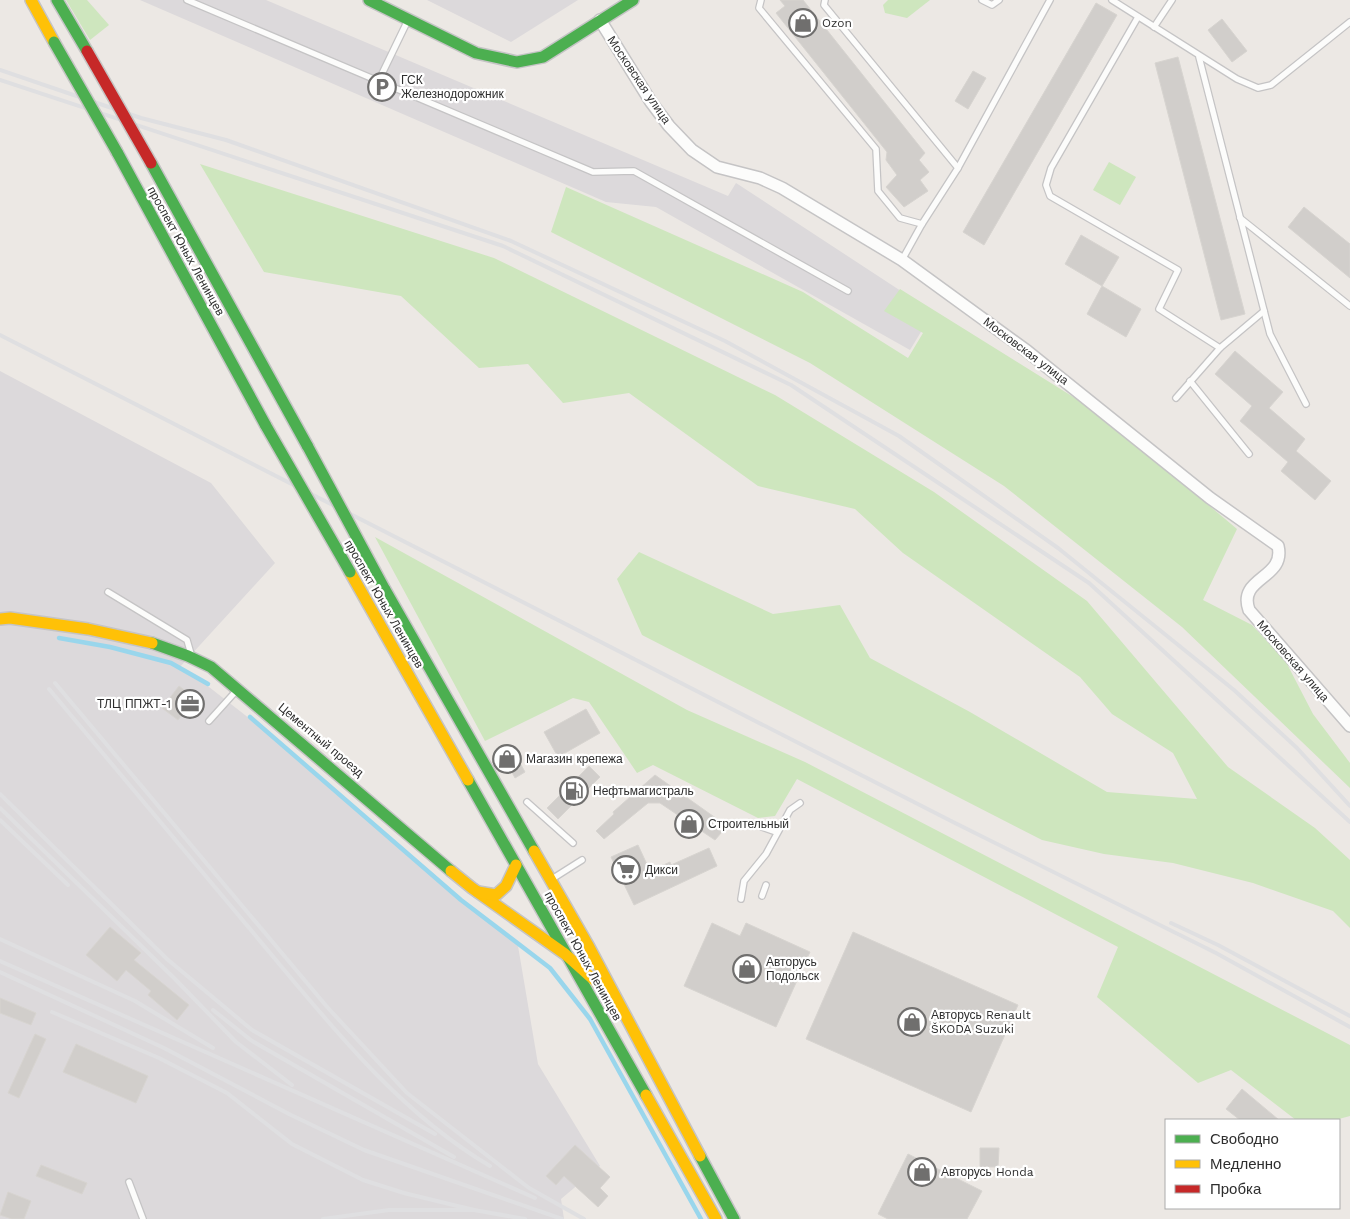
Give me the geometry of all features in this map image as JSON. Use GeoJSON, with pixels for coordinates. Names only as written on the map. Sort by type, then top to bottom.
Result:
{"type":"FeatureCollection","features":[{"type":"Feature","properties":{"kind":"main road","name":"проспект Юных Ленинцев"},"geometry":{"type":"LineString","coordinates":[[31,0],[117,152],[266,426],[716,1219]]}},
{"type":"Feature","properties":{"kind":"main road","name":"проспект Юных Ленинцев"},"geometry":{"type":"LineString","coordinates":[[57,0],[151,163],[384,588],[589,946],[734,1219]]}},
{"type":"Feature","properties":{"kind":"main road"},"geometry":{"type":"LineString","coordinates":[[369,0],[476,53],[517,62],[543,57],[633,0]]}},
{"type":"Feature","properties":{"kind":"main road","name":"Цементный проезд"},"geometry":{"type":"LineString","coordinates":[[0,620],[10,618],[128,636],[192,656],[211,667],[478,892],[565,954]]}},
{"type":"Feature","properties":{"kind":"main road"},"geometry":{"type":"LineString","coordinates":[[478,892],[496,895],[506,886],[516,865]]}},
{"type":"Feature","properties":{"kind":"main road"},"geometry":{"type":"LineString","coordinates":[[589,946],[565,954],[618,1002]]}},
{"type":"Feature","properties":{"kind":"street","name":"Московская улица"},"geometry":{"type":"LineString","coordinates":[[600,20],[651,102],[669,126],[692,150],[717,167],[760,178],[782,188],[902,260],[1027,351],[1210,498],[1278,546],[1280,555],[1276,566],[1247,591],[1245,601],[1249,610],[1350,726]]}},
{"type":"Feature","properties":{"kind":"lane"},"geometry":{"type":"LineString","coordinates":[[187,0],[594,172],[634,171],[848,291]]}},
{"type":"Feature","properties":{"kind":"lane"},"geometry":{"type":"LineString","coordinates":[[761,0],[759,8],[876,149],[878,191],[900,218],[922,224]]}},
{"type":"Feature","properties":{"kind":"lane"},"geometry":{"type":"LineString","coordinates":[[825,0],[824,5],[958,168]]}},
{"type":"Feature","properties":{"kind":"lane"},"geometry":{"type":"LineString","coordinates":[[982,0],[992,5],[999,0]]}},
{"type":"Feature","properties":{"kind":"lane"},"geometry":{"type":"LineString","coordinates":[[902,260],[922,224],[958,168],[1050,0]]}},
{"type":"Feature","properties":{"kind":"lane"},"geometry":{"type":"LineString","coordinates":[[1112,0],[1199,57],[1237,79],[1258,88],[1271,85],[1350,22]]}},
{"type":"Feature","properties":{"kind":"lane"},"geometry":{"type":"LineString","coordinates":[[1154,26],[1172,0]]}},
{"type":"Feature","properties":{"kind":"lane"},"geometry":{"type":"LineString","coordinates":[[1138,16],[1051,168],[1046,185],[1050,196],[1178,270],[1159,310],[1220,348]]}},
{"type":"Feature","properties":{"kind":"lane"},"geometry":{"type":"LineString","coordinates":[[379,80],[408,20]]}},
{"type":"Feature","properties":{"kind":"lane"},"geometry":{"type":"LineString","coordinates":[[1199,57],[1264,311],[1276,349],[1306,404]]}},
{"type":"Feature","properties":{"kind":"lane"},"geometry":{"type":"LineString","coordinates":[[1240,218],[1350,306]]}},
{"type":"Feature","properties":{"kind":"lane"},"geometry":{"type":"LineString","coordinates":[[1176,398],[1220,348],[1264,311]]}},
{"type":"Feature","properties":{"kind":"lane"},"geometry":{"type":"LineString","coordinates":[[1190,381],[1249,454]]}},
{"type":"Feature","properties":{"kind":"lane"},"geometry":{"type":"LineString","coordinates":[[108,592],[186,640],[192,656]]}},
{"type":"Feature","properties":{"kind":"lane"},"geometry":{"type":"LineString","coordinates":[[209,721],[238,688]]}},
{"type":"Feature","properties":{"kind":"lane"},"geometry":{"type":"LineString","coordinates":[[527,802],[573,843]]}},
{"type":"Feature","properties":{"kind":"lane"},"geometry":{"type":"LineString","coordinates":[[741,899],[744,881],[766,854],[776,832],[790,810],[800,803]]}},
{"type":"Feature","properties":{"kind":"lane"},"geometry":{"type":"LineString","coordinates":[[759,826],[776,832]]}},
{"type":"Feature","properties":{"kind":"lane"},"geometry":{"type":"LineString","coordinates":[[551,880],[582,860]]}},
{"type":"Feature","properties":{"kind":"lane"},"geometry":{"type":"LineString","coordinates":[[762,896],[766,885]]}},
{"type":"Feature","properties":{"kind":"lane"},"geometry":{"type":"LineString","coordinates":[[129,1182],[143,1219]]}},
{"type":"Feature","properties":{"kind":"shaded area"},"geometry":{"type":"Polygon","coordinates":[[[140,0],[266,0],[728,196],[736,183],[933,312],[910,350],[656,207],[606,202],[140,0]]]}},
{"type":"Feature","properties":{"kind":"shaded area"},"geometry":{"type":"Polygon","coordinates":[[[427,0],[578,0],[511,42],[427,0]]]}},
{"type":"Feature","properties":{"kind":"shaded area"},"geometry":{"type":"Polygon","coordinates":[[[0,371],[211,483],[275,563],[179,668],[191,673],[245,715],[518,946],[538,1064],[600,1166],[561,1199],[564,1219],[0,1219],[0,371]]]}},
{"type":"Feature","properties":{"kind":"green space"},"geometry":{"type":"Polygon","coordinates":[[[66,0],[87,0],[109,25],[90,40],[66,0]]]}},
{"type":"Feature","properties":{"kind":"green space"},"geometry":{"type":"Polygon","coordinates":[[[888,0],[930,0],[907,18],[885,13],[883,5],[888,0]]]}},
{"type":"Feature","properties":{"kind":"green space"},"geometry":{"type":"Polygon","coordinates":[[[1109,162],[1136,177],[1120,205],[1093,190],[1109,162]]]}},
{"type":"Feature","properties":{"kind":"green space"},"geometry":{"type":"Polygon","coordinates":[[[200,164],[494,258],[775,395],[934,492],[1087,601],[1228,767],[1315,828],[1350,860],[1350,928],[1333,911],[1253,883],[1173,863],[1104,854],[1042,840],[642,635],[617,579],[639,552],[773,614],[840,605],[870,658],[970,712],[1107,792],[1197,799],[1173,753],[1112,714],[1080,677],[903,553],[855,509],[758,486],[629,393],[563,403],[528,364],[479,368],[401,296],[264,272],[200,164]]]}},
{"type":"Feature","properties":{"kind":"green space"},"geometry":{"type":"Polygon","coordinates":[[[566,187],[803,292],[908,358],[923,333],[884,311],[900,289],[1099,413],[1237,529],[1203,600],[1252,625],[1286,662],[1313,714],[1350,763],[1350,788],[1182,627],[1004,486],[810,363],[551,232],[566,187]]]}},
{"type":"Feature","properties":{"kind":"green space"},"geometry":{"type":"Polygon","coordinates":[[[375,537],[687,710],[805,762],[1350,1045],[1350,1116],[1339,1119],[1295,1119],[1231,1070],[1198,1083],[1097,997],[1118,947],[797,779],[775,816],[758,818],[653,765],[637,773],[589,702],[573,698],[485,741],[375,537]]]}},
{"type":"Feature","properties":{"kind":"building"},"geometry":{"type":"Polygon","coordinates":[[[780,0],[803,0],[925,153],[919,160],[929,172],[920,180],[928,191],[904,207],[886,187],[897,175],[886,160],[887,152],[776,13],[785,6],[780,0]]]}},
{"type":"Feature","properties":{"kind":"building"},"geometry":{"type":"Polygon","coordinates":[[[1096,3],[1117,15],[984,245],[963,232],[1096,3]]]}},
{"type":"Feature","properties":{"kind":"building"},"geometry":{"type":"Polygon","coordinates":[[[1222,19],[1247,51],[1232,62],[1208,30],[1222,19]]]}},
{"type":"Feature","properties":{"kind":"building"},"geometry":{"type":"Polygon","coordinates":[[[1178,57],[1245,314],[1221,320],[1155,63],[1178,57]]]}},
{"type":"Feature","properties":{"kind":"building"},"geometry":{"type":"Polygon","coordinates":[[[973,71],[986,78],[968,109],[955,101],[973,71]]]}},
{"type":"Feature","properties":{"kind":"building"},"geometry":{"type":"Polygon","coordinates":[[[1304,207],[1350,244],[1350,278],[1288,227],[1304,207]]]}},
{"type":"Feature","properties":{"kind":"building"},"geometry":{"type":"Polygon","coordinates":[[[1081,235],[1119,257],[1102,286],[1065,264],[1081,235]]]}},
{"type":"Feature","properties":{"kind":"building"},"geometry":{"type":"Polygon","coordinates":[[[1102,286],[1141,309],[1126,337],[1087,314],[1102,286]]]}},
{"type":"Feature","properties":{"kind":"building"},"geometry":{"type":"Polygon","coordinates":[[[1235,351],[1283,392],[1269,408],[1305,439],[1296,451],[1331,481],[1315,500],[1281,471],[1288,462],[1240,421],[1252,406],[1215,374],[1235,351]]]}},
{"type":"Feature","properties":{"kind":"building"},"geometry":{"type":"Polygon","coordinates":[[[179,686],[195,698],[178,720],[162,708],[179,686]]]}},
{"type":"Feature","properties":{"kind":"building"},"geometry":{"type":"Polygon","coordinates":[[[586,709],[600,733],[558,757],[544,732],[586,709]]]}},
{"type":"Feature","properties":{"kind":"building"},"geometry":{"type":"Polygon","coordinates":[[[511,747],[525,772],[515,778],[501,752],[511,747]]]}},
{"type":"Feature","properties":{"kind":"building"},"geometry":{"type":"Polygon","coordinates":[[[589,766],[600,777],[558,819],[547,808],[589,766]]]}},
{"type":"Feature","properties":{"kind":"building"},"geometry":{"type":"Polygon","coordinates":[[[655,775],[727,826],[715,840],[660,803],[648,803],[604,839],[596,831],[614,814],[613,812],[655,775]]]}},
{"type":"Feature","properties":{"kind":"building"},"geometry":{"type":"Polygon","coordinates":[[[638,845],[650,871],[670,862],[671,865],[709,848],[717,866],[634,905],[611,857],[638,845]]]}},
{"type":"Feature","properties":{"kind":"building","name":"Авторусь Подольск"},"geometry":{"type":"Polygon","coordinates":[[[712,923],[740,936],[746,923],[810,952],[776,1027],[684,986],[712,923]]]}},
{"type":"Feature","properties":{"kind":"building"},"geometry":{"type":"Polygon","coordinates":[[[110,927],[141,953],[134,960],[189,1005],[177,1020],[148,995],[151,991],[126,970],[117,981],[86,955],[110,927]]]}},
{"type":"Feature","properties":{"kind":"building","name":"Авторусь Renault ŠKODA Suzuki"},"geometry":{"type":"Polygon","coordinates":[[[853,932],[1018,1005],[971,1112],[806,1039],[853,932]]]}},
{"type":"Feature","properties":{"kind":"building"},"geometry":{"type":"Polygon","coordinates":[[[0,998],[36,1013],[31,1025],[0,1013],[0,998]]]}},
{"type":"Feature","properties":{"kind":"building"},"geometry":{"type":"Polygon","coordinates":[[[35,1034],[46,1039],[19,1098],[8,1093],[35,1034]]]}},
{"type":"Feature","properties":{"kind":"building"},"geometry":{"type":"Polygon","coordinates":[[[76,1044],[148,1076],[136,1103],[63,1072],[76,1044]]]}},
{"type":"Feature","properties":{"kind":"building"},"geometry":{"type":"Polygon","coordinates":[[[1242,1089],[1278,1119],[1239,1119],[1226,1109],[1242,1089]]]}},
{"type":"Feature","properties":{"kind":"building"},"geometry":{"type":"Polygon","coordinates":[[[575,1145],[610,1177],[600,1188],[608,1196],[598,1207],[564,1176],[556,1185],[546,1176],[575,1145]]]}},
{"type":"Feature","properties":{"kind":"building"},"geometry":{"type":"Polygon","coordinates":[[[980,1148],[999,1148],[998,1167],[980,1167],[980,1148]]]}},
{"type":"Feature","properties":{"kind":"building","name":"Авторусь Honda"},"geometry":{"type":"Polygon","coordinates":[[[908,1154],[982,1191],[967,1219],[888,1219],[878,1214],[908,1154]]]}},
{"type":"Feature","properties":{"kind":"building"},"geometry":{"type":"Polygon","coordinates":[[[41,1165],[87,1183],[82,1194],[36,1176],[41,1165]]]}},
{"type":"Feature","properties":{"kind":"building"},"geometry":{"type":"Polygon","coordinates":[[[8,1192],[31,1201],[24,1219],[12,1219],[0,1215],[8,1192]]]}},
{"type":"Feature","properties":{"kind":"waterway"},"geometry":{"type":"LineString","coordinates":[[59,638],[110,647],[171,663],[208,684]]}},
{"type":"Feature","properties":{"kind":"waterway"},"geometry":{"type":"LineString","coordinates":[[250,717],[461,900],[550,968],[590,1019],[701,1219]]}},
{"type":"Feature","properties":{"kind":"railway"},"geometry":{"type":"LineString","coordinates":[[0,70],[141,118],[226,140],[511,241],[725,341],[899,436],[1058,548],[1234,690],[1297,748],[1350,806]]}},
{"type":"Feature","properties":{"kind":"railway"},"geometry":{"type":"LineString","coordinates":[[0,80],[503,246],[791,385],[1089,583],[1350,822]]}},
{"type":"Feature","properties":{"kind":"railway"},"geometry":{"type":"LineString","coordinates":[[0,335],[955,823],[1216,953],[1350,1027]]}},
{"type":"Feature","properties":{"kind":"railway"},"geometry":{"type":"LineString","coordinates":[[55,683],[328,1008],[407,1093],[529,1188],[584,1219]]}},
{"type":"Feature","properties":{"kind":"railway"},"geometry":{"type":"LineString","coordinates":[[49,689],[363,1061],[423,1118],[455,1143],[490,1166]]}},
{"type":"Feature","properties":{"kind":"railway"},"geometry":{"type":"LineString","coordinates":[[0,794],[167,959],[252,1030],[435,1134]]}},
{"type":"Feature","properties":{"kind":"railway"},"geometry":{"type":"LineString","coordinates":[[0,808],[175,979],[236,1042],[292,1085]]}},
{"type":"Feature","properties":{"kind":"railway"},"geometry":{"type":"LineString","coordinates":[[0,820],[68,885]]}},
{"type":"Feature","properties":{"kind":"railway"},"geometry":{"type":"LineString","coordinates":[[1171,923],[1218,945],[1350,1016]]}},
{"type":"Feature","properties":{"kind":"railway"},"geometry":{"type":"LineString","coordinates":[[0,939],[135,1001],[213,1048]]}},
{"type":"Feature","properties":{"kind":"railway"},"geometry":{"type":"LineString","coordinates":[[0,961],[535,1198]]}},
{"type":"Feature","properties":{"kind":"railway"},"geometry":{"type":"LineString","coordinates":[[0,972],[164,1048],[289,1114],[364,1150],[562,1219]]}},
{"type":"Feature","properties":{"kind":"railway"},"geometry":{"type":"LineString","coordinates":[[213,1010],[252,1041],[454,1157]]}},
{"type":"Feature","properties":{"kind":"railway"},"geometry":{"type":"LineString","coordinates":[[52,1012],[159,1058],[227,1093],[292,1144],[363,1180],[404,1193],[474,1210]]}},
{"type":"Feature","properties":{"kind":"railway"},"geometry":{"type":"LineString","coordinates":[[323,1219],[389,1210],[474,1210],[525,1219]]}},
{"type":"Feature","properties":{"kind":"traffic: fast"},"geometry":{"type":"LineString","coordinates":[[57,0],[87,51]]}},
{"type":"Feature","properties":{"kind":"traffic: fast"},"geometry":{"type":"LineString","coordinates":[[369,0],[476,53],[517,62],[543,57],[633,0]]}},
{"type":"Feature","properties":{"kind":"traffic: fast"},"geometry":{"type":"LineString","coordinates":[[54,42],[117,152]]}},
{"type":"Feature","properties":{"kind":"traffic: fast"},"geometry":{"type":"LineString","coordinates":[[117,152],[266,426]]}},
{"type":"Feature","properties":{"kind":"traffic: fast"},"geometry":{"type":"LineString","coordinates":[[151,163],[308,447]]}},
{"type":"Feature","properties":{"kind":"traffic: fast"},"geometry":{"type":"LineString","coordinates":[[266,426],[350,572]]}},
{"type":"Feature","properties":{"kind":"traffic: fast"},"geometry":{"type":"LineString","coordinates":[[308,447],[384,588]]}},
{"type":"Feature","properties":{"kind":"traffic: fast"},"geometry":{"type":"LineString","coordinates":[[384,588],[534,851]]}},
{"type":"Feature","properties":{"kind":"traffic: fast"},"geometry":{"type":"LineString","coordinates":[[152,643],[188,656],[211,667],[451,871]]}},
{"type":"Feature","properties":{"kind":"traffic: fast"},"geometry":{"type":"LineString","coordinates":[[468,780],[646,1095]]}},
{"type":"Feature","properties":{"kind":"traffic: fast"},"geometry":{"type":"LineString","coordinates":[[700,1156],[734,1219]]}},
{"type":"Feature","properties":{"kind":"traffic: slow"},"geometry":{"type":"LineString","coordinates":[[31,0],[54,42]]}},
{"type":"Feature","properties":{"kind":"traffic: slow"},"geometry":{"type":"LineString","coordinates":[[350,572],[468,780]]}},
{"type":"Feature","properties":{"kind":"traffic: slow"},"geometry":{"type":"LineString","coordinates":[[0,619],[10,618],[88,629],[152,643]]}},
{"type":"Feature","properties":{"kind":"traffic: slow"},"geometry":{"type":"LineString","coordinates":[[534,851],[589,947],[700,1156]]}},
{"type":"Feature","properties":{"kind":"traffic: slow"},"geometry":{"type":"LineString","coordinates":[[478,892],[496,895],[506,886],[516,865]]}},
{"type":"Feature","properties":{"kind":"traffic: slow"},"geometry":{"type":"LineString","coordinates":[[451,871],[565,954],[613,997]]}},
{"type":"Feature","properties":{"kind":"traffic: slow"},"geometry":{"type":"LineString","coordinates":[[646,1095],[716,1219]]}},
{"type":"Feature","properties":{"kind":"traffic: jam"},"geometry":{"type":"LineString","coordinates":[[87,51],[151,163]]}},
{"type":"Feature","properties":{"kind":"place","name":"Ozon"},"geometry":{"type":"Point","coordinates":[803,23]}},
{"type":"Feature","properties":{"kind":"place","name":"ГСК Железнодорожник"},"geometry":{"type":"Point","coordinates":[382,87]}},
{"type":"Feature","properties":{"kind":"place","name":"ТЛЦ ППЖТ-1"},"geometry":{"type":"Point","coordinates":[190,704]}},
{"type":"Feature","properties":{"kind":"place","name":"Магазин крепежа"},"geometry":{"type":"Point","coordinates":[507,759]}},
{"type":"Feature","properties":{"kind":"place","name":"Нефтьмагистраль"},"geometry":{"type":"Point","coordinates":[574,791]}},
{"type":"Feature","properties":{"kind":"place","name":"Строительный"},"geometry":{"type":"Point","coordinates":[689,824]}},
{"type":"Feature","properties":{"kind":"place","name":"Дикси"},"geometry":{"type":"Point","coordinates":[626,870]}},
{"type":"Feature","properties":{"kind":"place","name":"Авторусь Подольск"},"geometry":{"type":"Point","coordinates":[747,969]}},
{"type":"Feature","properties":{"kind":"place","name":"Авторусь Renault ŠKODA Suzuki"},"geometry":{"type":"Point","coordinates":[912,1022]}},
{"type":"Feature","properties":{"kind":"place","name":"Авторусь Honda"},"geometry":{"type":"Point","coordinates":[922,1172]}}]}
